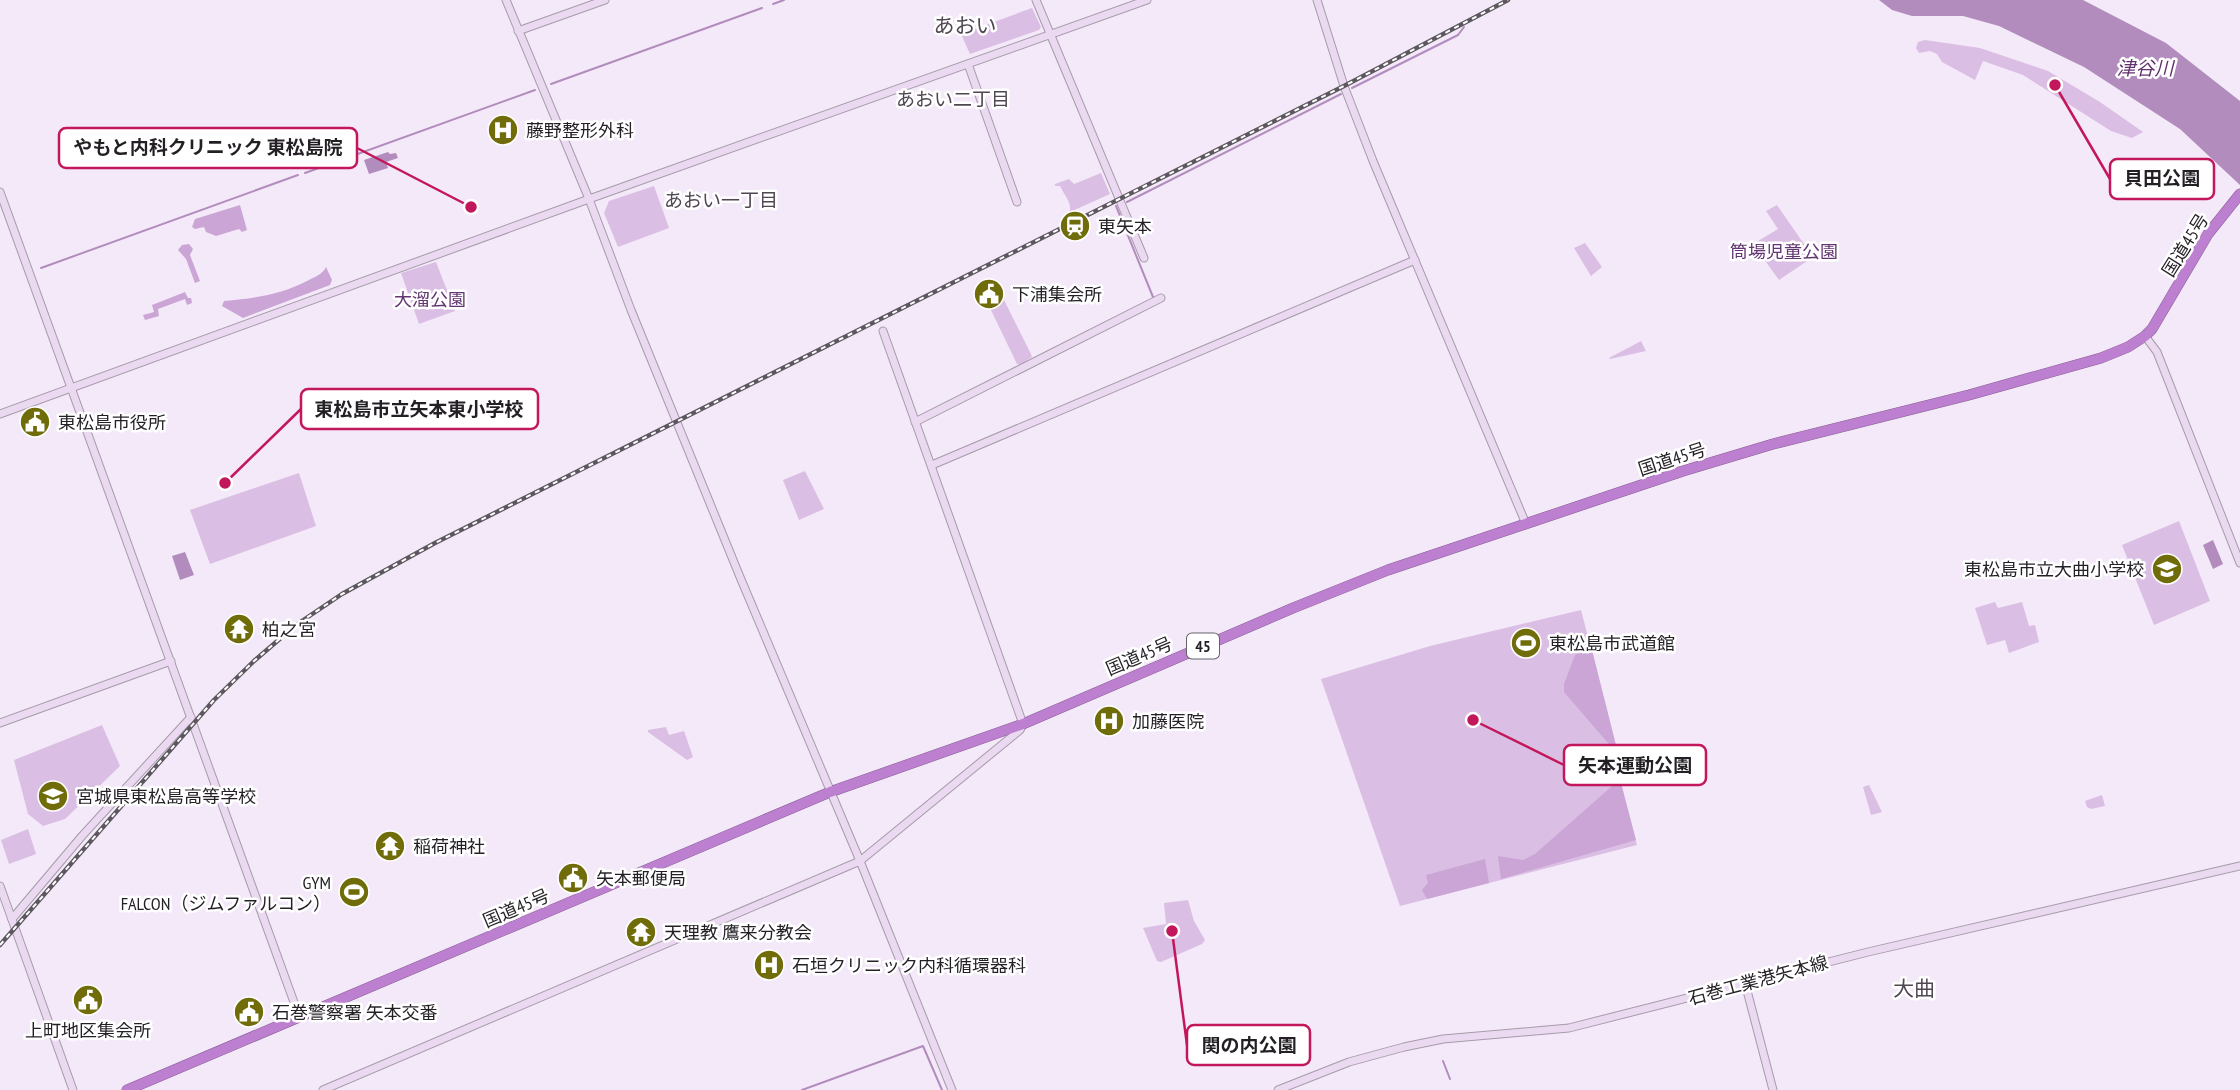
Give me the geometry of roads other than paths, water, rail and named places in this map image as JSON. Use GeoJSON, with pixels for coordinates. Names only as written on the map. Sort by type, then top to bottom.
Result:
{"type":"FeatureCollection","features":[{"type":"Feature","properties":{"kind":"highway","name":"国道45号"},"geometry":{"type":"LineString","coordinates":[[127,1090],[830,792],[1023,724],[1345,587],[1683,471],[1760,448],[1969,396],[2119,352],[2145,336],[2208,234],[2240,194]]}},
{"type":"Feature","properties":{"kind":"street"},"geometry":{"type":"LineString","coordinates":[[506,0],[952,1090]]}},
{"type":"Feature","properties":{"kind":"street"},"geometry":{"type":"LineString","coordinates":[[518,31],[605,0]]}},
{"type":"Feature","properties":{"kind":"street"},"geometry":{"type":"LineString","coordinates":[[1036,0],[1144,258]]}},
{"type":"Feature","properties":{"kind":"street"},"geometry":{"type":"LineString","coordinates":[[0,414],[589,199],[1147,0]]}},
{"type":"Feature","properties":{"kind":"street"},"geometry":{"type":"LineString","coordinates":[[1317,0],[1349,97],[1526,524]]}},
{"type":"Feature","properties":{"kind":"street"},"geometry":{"type":"LineString","coordinates":[[968,64],[1017,202]]}},
{"type":"Feature","properties":{"kind":"street"},"geometry":{"type":"LineString","coordinates":[[0,192],[299,1016]]}},
{"type":"Feature","properties":{"kind":"street"},"geometry":{"type":"LineString","coordinates":[[932,465],[1415,260]]}},
{"type":"Feature","properties":{"kind":"street"},"geometry":{"type":"LineString","coordinates":[[915,422],[1161,298]]}},
{"type":"Feature","properties":{"kind":"street"},"geometry":{"type":"LineString","coordinates":[[323,1090],[860,861],[1020,730],[1023,724],[883,331]]}},
{"type":"Feature","properties":{"kind":"street"},"geometry":{"type":"LineString","coordinates":[[2145,336],[2157,352],[2240,563]]}},
{"type":"Feature","properties":{"kind":"street"},"geometry":{"type":"LineString","coordinates":[[0,723],[171,661]]}},
{"type":"Feature","properties":{"kind":"street"},"geometry":{"type":"LineString","coordinates":[[12,919],[82,836],[191,717]]}},
{"type":"Feature","properties":{"kind":"street","name":"石巻工業港矢本線"},"geometry":{"type":"LineString","coordinates":[[1278,1090],[1349,1062],[1404,1047],[1443,1039],[1569,1028],[2029,913],[2240,866]]}},
{"type":"Feature","properties":{"kind":"street"},"geometry":{"type":"LineString","coordinates":[[0,886],[73,1090]]}},
{"type":"Feature","properties":{"kind":"street"},"geometry":{"type":"LineString","coordinates":[[1745,983],[1773,1090]]}},
{"type":"Feature","properties":{"kind":"water","name":"津谷川"},"geometry":{"type":"Polygon","coordinates":[[[1879,0],[2083,0],[2166,43],[2240,101],[2240,185],[2180,129],[2084,67],[1999,26],[1963,16],[1912,16],[1892,10],[1879,0]]]}},
{"type":"Feature","properties":{"kind":"water"},"geometry":{"type":"Polygon","coordinates":[[[388,152],[396,153],[398,158],[386,162],[388,168],[369,174],[364,160],[388,152]]]}},
{"type":"Feature","properties":{"kind":"water"},"geometry":{"type":"Polygon","coordinates":[[[2213,540],[2223,564],[2213,569],[2203,545],[2213,540]]]}},
{"type":"Feature","properties":{"kind":"water"},"geometry":{"type":"Polygon","coordinates":[[[185,552],[194,575],[180,580],[172,556],[185,552]]]}},
{"type":"Feature","properties":{"kind":"waterway"},"geometry":{"type":"LineString","coordinates":[[773,4],[784,0]]}},
{"type":"Feature","properties":{"kind":"waterway"},"geometry":{"type":"LineString","coordinates":[[551,84],[762,8]]}},
{"type":"Feature","properties":{"kind":"waterway"},"geometry":{"type":"LineString","coordinates":[[1352,88],[1458,35],[1464,27]]}},
{"type":"Feature","properties":{"kind":"waterway"},"geometry":{"type":"LineString","coordinates":[[305,173],[535,90]]}},
{"type":"Feature","properties":{"kind":"waterway"},"geometry":{"type":"LineString","coordinates":[[1127,202],[1341,94]]}},
{"type":"Feature","properties":{"kind":"waterway"},"geometry":{"type":"LineString","coordinates":[[41,268],[298,175]]}},
{"type":"Feature","properties":{"kind":"waterway"},"geometry":{"type":"LineString","coordinates":[[1116,206],[1153,297]]}},
{"type":"Feature","properties":{"kind":"waterway"},"geometry":{"type":"LineString","coordinates":[[802,1090],[923,1046],[942,1090]]}},
{"type":"Feature","properties":{"kind":"waterway"},"geometry":{"type":"LineString","coordinates":[[1443,1061],[1450,1079]]}},
{"type":"Feature","properties":{"kind":"railway"},"geometry":{"type":"LineString","coordinates":[[0,945],[214,700],[296,625],[342,594],[435,543],[1344,86],[1508,0]]}},
{"type":"Feature","properties":{"kind":"place","name":"貝田公園"},"geometry":{"type":"Point","coordinates":[2055,85]}},
{"type":"Feature","properties":{"kind":"place","name":"藤野整形外科"},"geometry":{"type":"Point","coordinates":[503,130]}},
{"type":"Feature","properties":{"kind":"place","name":"やもと内科クリニック 東松島院"},"geometry":{"type":"Point","coordinates":[471,207]}},
{"type":"Feature","properties":{"kind":"place","name":"東矢本"},"geometry":{"type":"Point","coordinates":[1075,226]}},
{"type":"Feature","properties":{"kind":"place","name":"下浦集会所"},"geometry":{"type":"Point","coordinates":[989,294]}},
{"type":"Feature","properties":{"kind":"place","name":"東松島市役所"},"geometry":{"type":"Point","coordinates":[35,422]}},
{"type":"Feature","properties":{"kind":"place","name":"東松島市立矢本東小学校"},"geometry":{"type":"Point","coordinates":[225,483]}},
{"type":"Feature","properties":{"kind":"place","name":"東松島市立大曲小学校"},"geometry":{"type":"Point","coordinates":[2167,569]}},
{"type":"Feature","properties":{"kind":"place","name":"柏之宮"},"geometry":{"type":"Point","coordinates":[239,629]}},
{"type":"Feature","properties":{"kind":"place","name":"東松島市武道館"},"geometry":{"type":"Point","coordinates":[1526,643]}},
{"type":"Feature","properties":{"kind":"place","name":"矢本運動公園"},"geometry":{"type":"Point","coordinates":[1473,720]}},
{"type":"Feature","properties":{"kind":"place","name":"加藤医院"},"geometry":{"type":"Point","coordinates":[1109,721]}},
{"type":"Feature","properties":{"kind":"place","name":"宮城県東松島高等学校"},"geometry":{"type":"Point","coordinates":[53,796]}},
{"type":"Feature","properties":{"kind":"place","name":"稲荷神社"},"geometry":{"type":"Point","coordinates":[390,846]}},
{"type":"Feature","properties":{"kind":"place","name":"矢本郵便局"},"geometry":{"type":"Point","coordinates":[573,878]}},
{"type":"Feature","properties":{"kind":"place","name":"GYM FALCON（ジムファルコン）"},"geometry":{"type":"Point","coordinates":[354,892]}},
{"type":"Feature","properties":{"kind":"place","name":"関の内公園"},"geometry":{"type":"Point","coordinates":[1172,931]}},
{"type":"Feature","properties":{"kind":"place","name":"天理教 鷹来分教会"},"geometry":{"type":"Point","coordinates":[641,932]}},
{"type":"Feature","properties":{"kind":"place","name":"石垣クリニック内科循環器科"},"geometry":{"type":"Point","coordinates":[769,965]}},
{"type":"Feature","properties":{"kind":"place","name":"上町地区集会所"},"geometry":{"type":"Point","coordinates":[88,1000]}},
{"type":"Feature","properties":{"kind":"place","name":"石巻警察署 矢本交番"},"geometry":{"type":"Point","coordinates":[249,1012]}},
{"type":"Feature","properties":{"kind":"district","name":"あおい"},"geometry":{"type":"Point","coordinates":[965,25]}},
{"type":"Feature","properties":{"kind":"district","name":"あおい二丁目"},"geometry":{"type":"Point","coordinates":[953,99]}},
{"type":"Feature","properties":{"kind":"district","name":"あおい一丁目"},"geometry":{"type":"Point","coordinates":[721,200]}},
{"type":"Feature","properties":{"kind":"district","name":"大曲"},"geometry":{"type":"Point","coordinates":[1914,988]}},
{"type":"Feature","properties":{"kind":"park label","name":"筒場児童公園"},"geometry":{"type":"Point","coordinates":[1784,251]}},
{"type":"Feature","properties":{"kind":"park label","name":"大溜公園"},"geometry":{"type":"Point","coordinates":[430,299]}}]}
